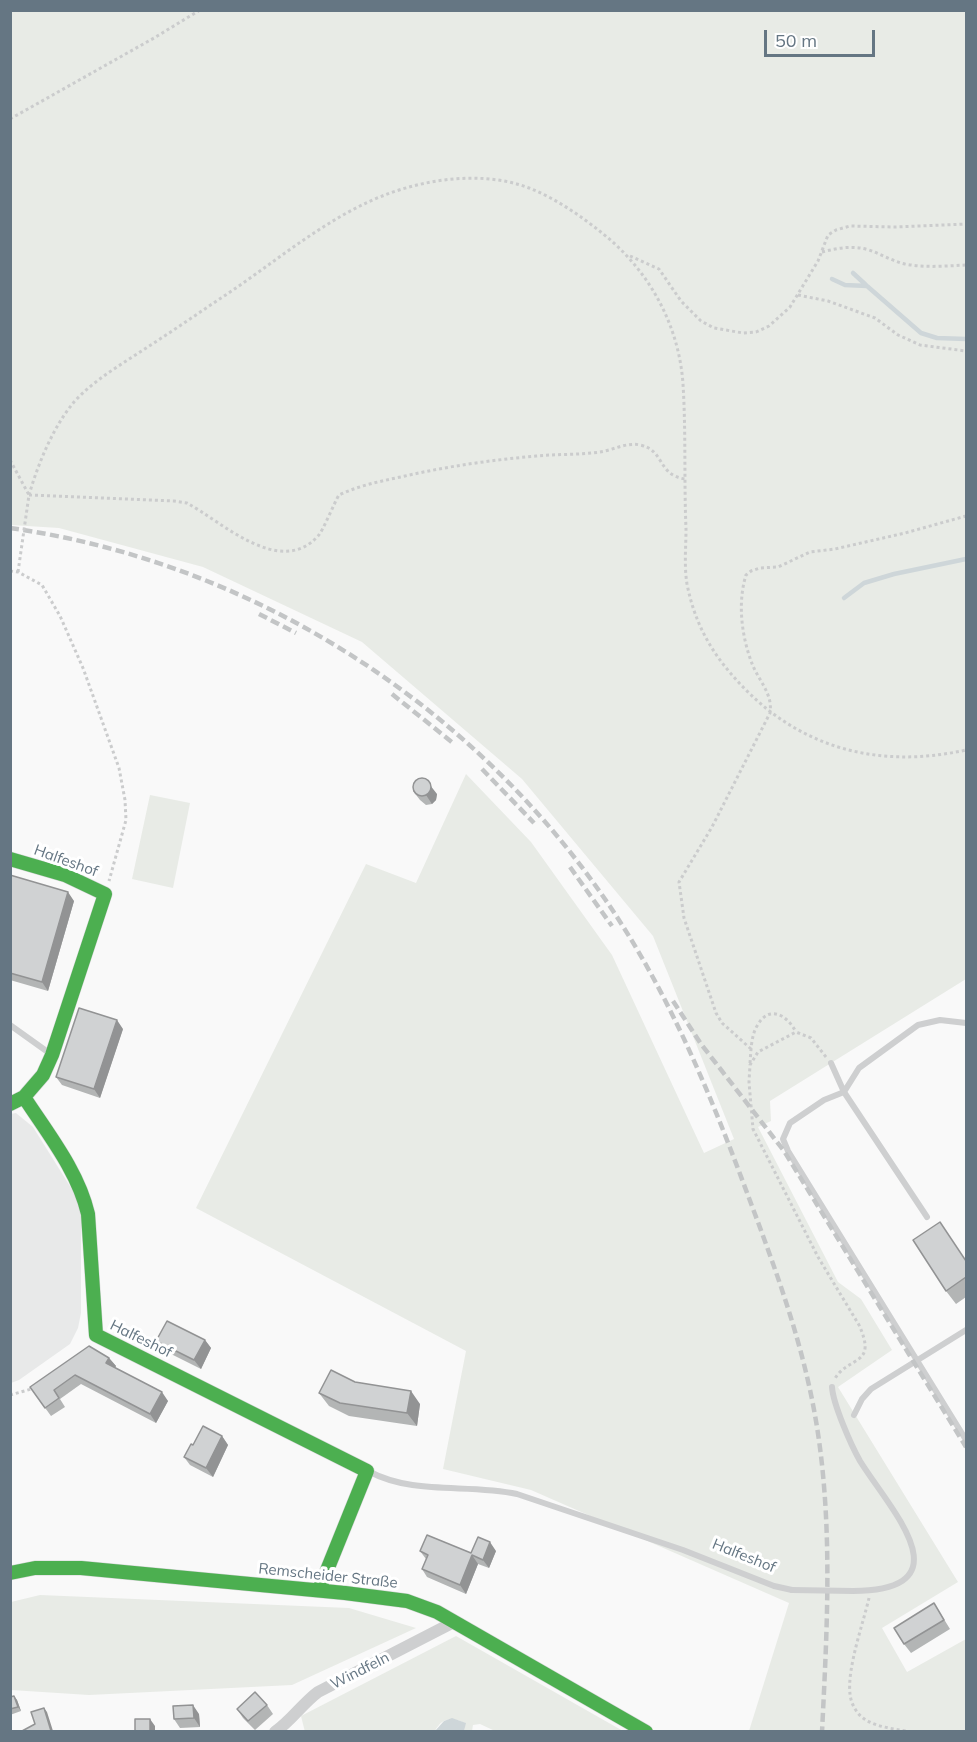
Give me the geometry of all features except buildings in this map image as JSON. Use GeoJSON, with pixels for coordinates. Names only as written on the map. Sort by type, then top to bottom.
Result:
{"type":"FeatureCollection","features":[{"type":"Feature","properties":{"kind":"street","name":"Halfeshof"},"geometry":{"type":"LineString","coordinates":[[10,859],[65,875],[105,894],[52,1055],[43,1074],[24,1097],[10,1104]]}},
{"type":"Feature","properties":{"kind":"street","name":"Halfeshof"},"geometry":{"type":"LineString","coordinates":[[24,1097],[76,1178],[84,1196],[88,1214],[96,1335],[367,1471]]}},
{"type":"Feature","properties":{"kind":"street"},"geometry":{"type":"LineString","coordinates":[[319,1590],[367,1471]]}},
{"type":"Feature","properties":{"kind":"street","name":"Remscheider Straße"},"geometry":{"type":"LineString","coordinates":[[10,1573],[35,1568],[63,1567],[319,1590],[407,1601],[454,1622],[646,1731]]}},
{"type":"Feature","properties":{"kind":"street","name":"Windfeln"},"geometry":{"type":"LineString","coordinates":[[275,1731],[288,1723],[304,1702],[318,1692],[454,1622]]}},
{"type":"Feature","properties":{"kind":"lane"},"geometry":{"type":"LineString","coordinates":[[966,1023],[940,1020],[918,1025],[859,1068],[844,1092],[824,1100],[789,1123],[783,1139],[788,1151],[966,1440]]}},
{"type":"Feature","properties":{"kind":"lane"},"geometry":{"type":"LineString","coordinates":[[10,1025],[52,1055]]}},
{"type":"Feature","properties":{"kind":"lane"},"geometry":{"type":"LineString","coordinates":[[831,1063],[844,1092],[927,1217]]}},
{"type":"Feature","properties":{"kind":"lane"},"geometry":{"type":"LineString","coordinates":[[854,1415],[867,1392],[966,1330]]}},
{"type":"Feature","properties":{"kind":"lane","name":"Halfeshof"},"geometry":{"type":"LineString","coordinates":[[367,1471],[393,1482],[414,1486],[493,1489],[517,1494],[692,1554],[774,1586],[792,1590],[853,1591],[892,1586],[907,1576],[914,1561],[914,1549],[899,1517],[855,1452],[832,1387]]}},
{"type":"Feature","properties":{"kind":"path"},"geometry":{"type":"LineString","coordinates":[[10,119],[200,10]]}},
{"type":"Feature","properties":{"kind":"path"},"geometry":{"type":"LineString","coordinates":[[18,572],[29,495],[44,454],[72,404],[91,385],[329,223],[362,204],[417,184],[448,179],[480,180],[523,186],[537,191],[582,218],[628,255],[639,267],[660,303],[672,330],[680,357],[684,404],[687,582],[697,621],[709,646],[724,667],[756,702],[770,713],[816,739],[844,749],[883,756],[914,757],[966,750]]}},
{"type":"Feature","properties":{"kind":"path"},"geometry":{"type":"LineString","coordinates":[[628,255],[659,269],[681,301],[701,321],[728,332],[756,332],[769,326],[790,307],[822,252],[828,235],[836,230],[850,226],[966,224]]}},
{"type":"Feature","properties":{"kind":"path"},"geometry":{"type":"LineString","coordinates":[[822,252],[841,247],[856,248],[869,250],[903,264],[925,267],[966,265]]}},
{"type":"Feature","properties":{"kind":"path"},"geometry":{"type":"LineString","coordinates":[[798,295],[828,302],[875,318],[898,335],[920,345],[966,351]]}},
{"type":"Feature","properties":{"kind":"path"},"geometry":{"type":"LineString","coordinates":[[29,495],[187,503],[251,542],[287,553],[301,548],[319,536],[339,495],[359,486],[473,462],[600,452],[629,444],[639,444],[659,456],[665,469],[674,477],[685,478]]}},
{"type":"Feature","properties":{"kind":"path"},"geometry":{"type":"LineString","coordinates":[[10,460],[29,495]]}},
{"type":"Feature","properties":{"kind":"path"},"geometry":{"type":"LineString","coordinates":[[752,1049],[722,1023],[716,1013],[684,918],[679,882],[712,827],[770,713],[771,701],[753,666],[744,638],[742,601],[746,575],[760,568],[778,567],[810,552],[835,549],[905,533],[966,516]]}},
{"type":"Feature","properties":{"kind":"path"},"geometry":{"type":"LineString","coordinates":[[10,571],[18,572],[42,585],[60,616],[83,668],[119,768],[126,820],[105,894]]}},
{"type":"Feature","properties":{"kind":"path"},"geometry":{"type":"LineString","coordinates":[[750,1065],[756,1026],[768,1016],[777,1014],[786,1017],[796,1032]]}},
{"type":"Feature","properties":{"kind":"path"},"geometry":{"type":"LineString","coordinates":[[10,1395],[34,1389],[42,1383]]}},
{"type":"Feature","properties":{"kind":"path"},"geometry":{"type":"LineString","coordinates":[[871,1590],[851,1675],[851,1702],[859,1714],[869,1722],[911,1731]]}},
{"type":"Feature","properties":{"kind":"shaded area"},"geometry":{"type":"Polygon","coordinates":[[[10,11],[966,11],[966,979],[770,1101],[771,1121],[758,1127],[838,1282],[861,1299],[892,1350],[838,1387],[958,1582],[882,1628],[907,1672],[966,1639],[966,1731],[749,1731],[789,1603],[531,1490],[443,1469],[466,1351],[196,1208],[366,864],[416,883],[466,774],[531,842],[612,955],[704,1153],[734,1139],[653,936],[522,779],[362,642],[203,567],[59,528],[11,525],[10,11]]]}},
{"type":"Feature","properties":{"kind":"shaded area"},"geometry":{"type":"Polygon","coordinates":[[[150,795],[190,803],[173,888],[132,879],[150,795]]]}},
{"type":"Feature","properties":{"kind":"shaded area"},"geometry":{"type":"Polygon","coordinates":[[[16,1113],[33,1127],[73,1191],[81,1212],[81,1313],[78,1328],[70,1344],[19,1380],[11,1383],[10,1114],[16,1113]]]}},
{"type":"Feature","properties":{"kind":"shaded area"},"geometry":{"type":"Polygon","coordinates":[[[40,1595],[349,1608],[416,1628],[292,1685],[89,1695],[11,1690],[11,1602],[40,1595]]]}},
{"type":"Feature","properties":{"kind":"shaded area"},"geometry":{"type":"Polygon","coordinates":[[[456,1636],[623,1731],[495,1731],[480,1724],[473,1725],[472,1731],[464,1731],[465,1723],[452,1719],[441,1723],[435,1731],[305,1732],[301,1716],[456,1636]]]}},
{"type":"Feature","properties":{"kind":"shaded area"},"geometry":{"type":"Polygon","coordinates":[[[452,1718],[466,1723],[464,1731],[435,1731],[444,1721],[452,1718]]]}},
{"type":"Feature","properties":{"kind":"waterway"},"geometry":{"type":"LineString","coordinates":[[853,273],[866,285]]}},
{"type":"Feature","properties":{"kind":"waterway"},"geometry":{"type":"LineString","coordinates":[[832,279],[845,285],[867,286],[921,333],[937,338],[966,339]]}},
{"type":"Feature","properties":{"kind":"waterway"},"geometry":{"type":"LineString","coordinates":[[844,598],[864,583],[894,574],[966,559]]}},
{"type":"Feature","properties":{"kind":"railway"},"geometry":{"type":"LineString","coordinates":[[10,528],[103,546],[193,575],[279,614],[360,661],[437,717],[507,781],[569,851],[624,928],[658,987],[715,1110],[774,1267],[795,1330],[811,1394],[822,1465],[827,1541],[826,1656],[822,1732]]}},
{"type":"Feature","properties":{"kind":"railway"},"geometry":{"type":"LineString","coordinates":[[259,614],[296,633]]}},
{"type":"Feature","properties":{"kind":"railway"},"geometry":{"type":"LineString","coordinates":[[392,694],[453,743]]}},
{"type":"Feature","properties":{"kind":"railway"},"geometry":{"type":"LineString","coordinates":[[482,769],[534,823]]}},
{"type":"Feature","properties":{"kind":"railway"},"geometry":{"type":"LineString","coordinates":[[570,867],[612,926]]}},
{"type":"Feature","properties":{"kind":"railway"},"geometry":{"type":"LineString","coordinates":[[673,1001],[701,1044],[784,1151],[966,1447]]}},
{"type":"Feature","properties":{"kind":"traffic: fast"},"geometry":{"type":"LineString","coordinates":[[10,859],[65,875],[105,894],[52,1055],[43,1075],[24,1097]]}},
{"type":"Feature","properties":{"kind":"traffic: fast"},"geometry":{"type":"LineString","coordinates":[[10,1104],[24,1097],[70,1168],[83,1198],[88,1214],[96,1335],[367,1471],[319,1590]]}},
{"type":"Feature","properties":{"kind":"traffic: fast"},"geometry":{"type":"LineString","coordinates":[[10,1573],[35,1568],[81,1568],[407,1601],[437,1612],[646,1732]]}}]}
